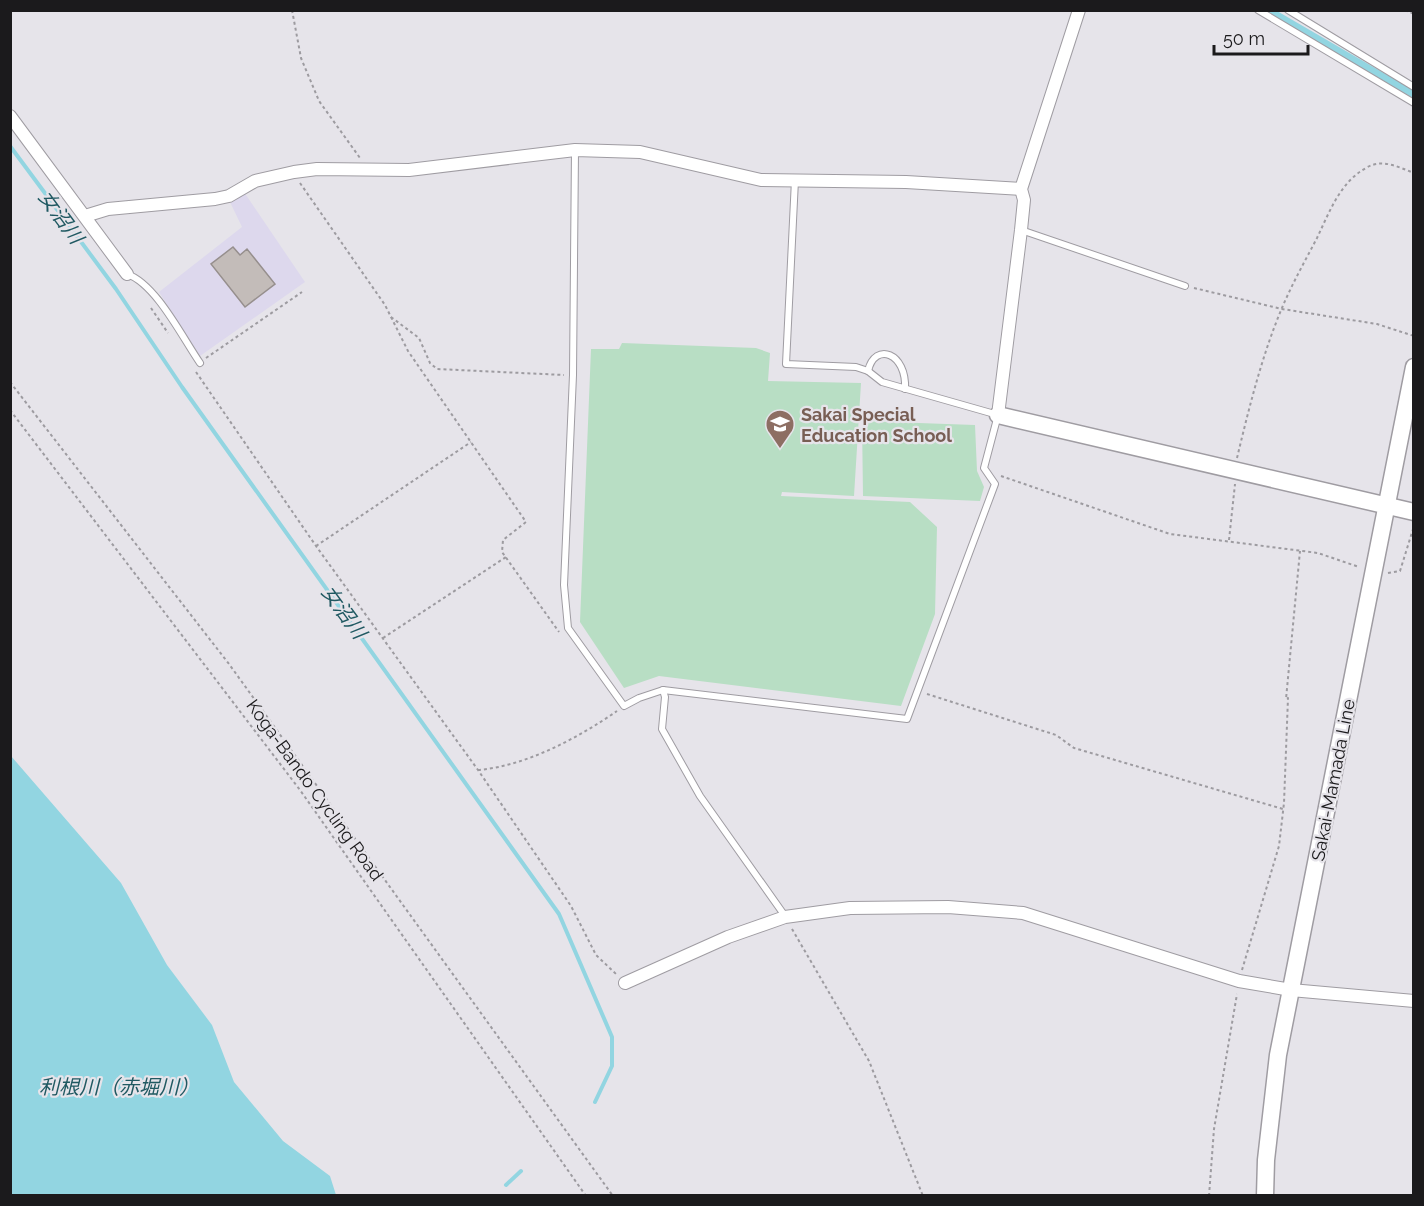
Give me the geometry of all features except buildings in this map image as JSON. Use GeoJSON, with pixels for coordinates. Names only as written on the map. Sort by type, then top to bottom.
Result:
{"type":"FeatureCollection","features":[{"type":"Feature","properties":{"kind":"main road","name":"Sakai-Mamada Line"},"geometry":{"type":"LineString","coordinates":[[1265,1196],[1270,1114],[1278,1055],[1375,571],[1413,367]]}},
{"type":"Feature","properties":{"kind":"main road"},"geometry":{"type":"LineString","coordinates":[[998,416],[1413,512]]}},
{"type":"Feature","properties":{"kind":"street"},"geometry":{"type":"LineString","coordinates":[[998,416],[1021,230],[1024,200],[1021,189],[1079,10]]}},
{"type":"Feature","properties":{"kind":"street"},"geometry":{"type":"LineString","coordinates":[[10,116],[127,274]]}},
{"type":"Feature","properties":{"kind":"street"},"geometry":{"type":"LineString","coordinates":[[85,216],[108,209],[215,199],[229,196],[255,181],[294,172],[409,170],[575,150],[640,152],[761,180],[906,182],[1021,189]]}},
{"type":"Feature","properties":{"kind":"street"},"geometry":{"type":"LineString","coordinates":[[625,983],[728,937],[785,917],[850,908],[948,907],[1023,913],[1239,981],[1291,990],[1413,1001]]}},
{"type":"Feature","properties":{"kind":"lane"},"geometry":{"type":"LineString","coordinates":[[1258,10],[1413,103]]}},
{"type":"Feature","properties":{"kind":"lane"},"geometry":{"type":"LineString","coordinates":[[1288,10],[1413,87]]}},
{"type":"Feature","properties":{"kind":"lane"},"geometry":{"type":"LineString","coordinates":[[575,150],[573,375],[564,585],[568,628],[624,706],[663,690],[903,719],[910,715],[995,484],[984,468],[998,416],[882,382],[868,371],[856,367],[786,364],[795,180]]}},
{"type":"Feature","properties":{"kind":"lane"},"geometry":{"type":"LineString","coordinates":[[1021,230],[1185,286]]}},
{"type":"Feature","properties":{"kind":"lane"},"geometry":{"type":"LineString","coordinates":[[127,274],[137,277],[154,294],[200,363]]}},
{"type":"Feature","properties":{"kind":"lane"},"geometry":{"type":"LineString","coordinates":[[868,371],[870,362],[877,357],[892,356],[899,359],[905,371],[905,389]]}},
{"type":"Feature","properties":{"kind":"lane"},"geometry":{"type":"LineString","coordinates":[[663,690],[665,697],[662,729],[700,796],[785,917]]}},
{"type":"Feature","properties":{"kind":"path"},"geometry":{"type":"LineString","coordinates":[[292,10],[301,58],[319,101],[368,169]]}},
{"type":"Feature","properties":{"kind":"path"},"geometry":{"type":"LineString","coordinates":[[1405,10],[1413,14]]}},
{"type":"Feature","properties":{"kind":"path"},"geometry":{"type":"LineString","coordinates":[[1229,540],[1235,472],[1249,410],[1282,309],[1335,201],[1350,180],[1366,167],[1378,163],[1392,164],[1413,173]]}},
{"type":"Feature","properties":{"kind":"path"},"geometry":{"type":"LineString","coordinates":[[294,172],[390,317],[408,351],[526,522],[503,540],[502,552],[556,630],[577,642]]}},
{"type":"Feature","properties":{"kind":"path"},"geometry":{"type":"LineString","coordinates":[[1185,286],[1282,309],[1360,320],[1413,336]]}},
{"type":"Feature","properties":{"kind":"path"},"geometry":{"type":"LineString","coordinates":[[302,292],[193,368],[316,546],[478,770],[571,906],[596,955],[625,983]]}},
{"type":"Feature","properties":{"kind":"path"},"geometry":{"type":"LineString","coordinates":[[147,302],[173,340]]}},
{"type":"Feature","properties":{"kind":"path"},"geometry":{"type":"LineString","coordinates":[[390,317],[418,338],[430,363],[437,369],[573,375]]}},
{"type":"Feature","properties":{"kind":"path"},"geometry":{"type":"LineString","coordinates":[[10,382],[229,664],[613,1196]]}},
{"type":"Feature","properties":{"kind":"path","name":"Koga-Bando Cycling Road"},"geometry":{"type":"LineString","coordinates":[[10,410],[300,790],[586,1196]]}},
{"type":"Feature","properties":{"kind":"path"},"geometry":{"type":"LineString","coordinates":[[316,546],[471,442]]}},
{"type":"Feature","properties":{"kind":"path"},"geometry":{"type":"LineString","coordinates":[[989,475],[1002,476],[1152,529],[1190,538],[1229,540],[1318,553],[1375,571],[1395,574],[1400,571],[1413,526]]}},
{"type":"Feature","properties":{"kind":"path"},"geometry":{"type":"LineString","coordinates":[[1209,1196],[1214,1129],[1239,981],[1279,846],[1288,698],[1286,699],[1300,551]]}},
{"type":"Feature","properties":{"kind":"path"},"geometry":{"type":"LineString","coordinates":[[383,639],[506,557]]}},
{"type":"Feature","properties":{"kind":"path"},"geometry":{"type":"LineString","coordinates":[[919,692],[1056,735],[1074,748],[1283,809]]}},
{"type":"Feature","properties":{"kind":"path"},"geometry":{"type":"LineString","coordinates":[[478,770],[500,768],[541,752],[593,727],[624,706]]}},
{"type":"Feature","properties":{"kind":"path"},"geometry":{"type":"LineString","coordinates":[[785,917],[869,1061],[923,1196]]}},
{"type":"Feature","properties":{"kind":"shaded area"},"geometry":{"type":"Polygon","coordinates":[[[244,192],[305,282],[200,356],[159,292],[242,227],[230,202],[244,192]]]}},
{"type":"Feature","properties":{"kind":"green space"},"geometry":{"type":"Polygon","coordinates":[[[622,343],[756,348],[770,353],[768,381],[861,383],[854,496],[782,492],[781,496],[910,502],[937,527],[935,614],[901,706],[659,676],[624,688],[580,622],[591,349],[619,349],[622,343]]]}},
{"type":"Feature","properties":{"kind":"green space"},"geometry":{"type":"Polygon","coordinates":[[[862,421],[975,425],[977,471],[984,487],[980,501],[863,496],[862,421]]]}},
{"type":"Feature","properties":{"kind":"water"},"geometry":{"type":"Polygon","coordinates":[[[1264,11],[1277,11],[1413,90],[1413,98],[1264,11]]]}},
{"type":"Feature","properties":{"kind":"water","name":"利根川（赤堀川）"},"geometry":{"type":"Polygon","coordinates":[[[11,756],[121,883],[167,965],[212,1025],[234,1082],[283,1141],[330,1176],[336,1195],[11,1195],[11,756]]]}},
{"type":"Feature","properties":{"kind":"waterway","name":"女沼川"},"geometry":{"type":"LineString","coordinates":[[10,146],[116,289],[182,387],[559,914],[612,1037],[612,1066],[595,1102]]}},
{"type":"Feature","properties":{"kind":"waterway","name":"女沼川"},"geometry":{"type":"LineString","coordinates":[[506,1185],[521,1171]]}},
{"type":"Feature","properties":{"kind":"place","name":"Sakai Special Education School"},"geometry":{"type":"Point","coordinates":[780,450]}}]}
